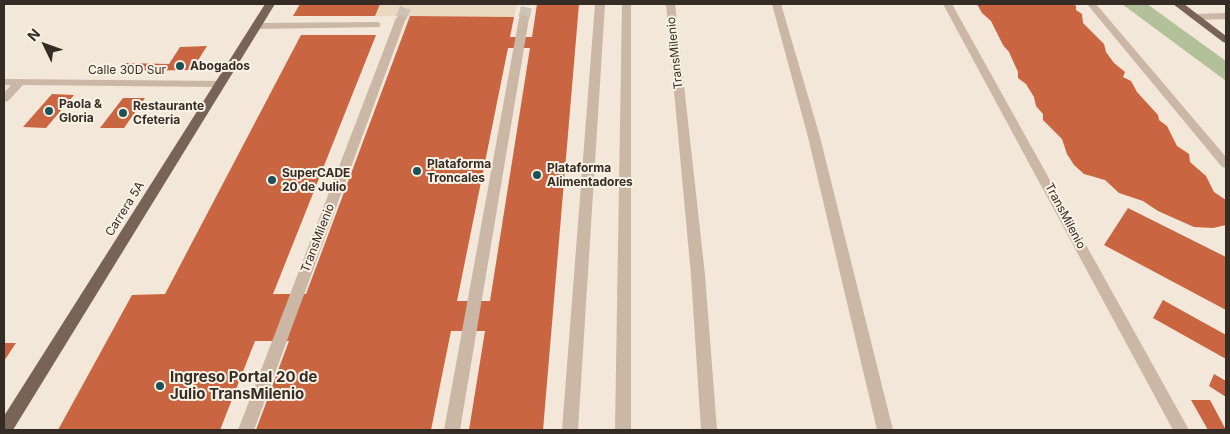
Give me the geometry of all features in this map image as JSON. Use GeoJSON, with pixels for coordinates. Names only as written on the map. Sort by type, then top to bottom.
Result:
{"type":"FeatureCollection","features":[{"type":"Feature","properties":{"kind":"main road","name":"Carrera 5A"},"geometry":{"type":"LineString","coordinates":[[4,430],[270,4]]}},
{"type":"Feature","properties":{"kind":"main road"},"geometry":{"type":"LineString","coordinates":[[1178,4],[1226,40]]}},
{"type":"Feature","properties":{"kind":"street"},"geometry":{"type":"LineString","coordinates":[[570,430],[600,4]]}},
{"type":"Feature","properties":{"kind":"street"},"geometry":{"type":"LineString","coordinates":[[622,430],[626,4]]}},
{"type":"Feature","properties":{"kind":"street","name":"TransMilenio"},"geometry":{"type":"LineString","coordinates":[[670,4],[698,275],[710,430]]}},
{"type":"Feature","properties":{"kind":"street"},"geometry":{"type":"LineString","coordinates":[[776,4],[814,137],[885,430]]}},
{"type":"Feature","properties":{"kind":"street","name":"TransMilenio"},"geometry":{"type":"LineString","coordinates":[[947,4],[1181,430]]}},
{"type":"Feature","properties":{"kind":"street"},"geometry":{"type":"LineString","coordinates":[[1091,4],[1226,164]]}},
{"type":"Feature","properties":{"kind":"street"},"geometry":{"type":"LineString","coordinates":[[1195,17],[1226,16]]}},
{"type":"Feature","properties":{"kind":"street","name":"TransMilenio"},"geometry":{"type":"LineString","coordinates":[[246,430],[402,18]]}},
{"type":"Feature","properties":{"kind":"street"},"geometry":{"type":"LineString","coordinates":[[452,430],[524,18]]}},
{"type":"Feature","properties":{"kind":"street"},"geometry":{"type":"LineString","coordinates":[[256,26],[377,25]]}},
{"type":"Feature","properties":{"kind":"street","name":"Calle 30D Sur"},"geometry":{"type":"LineString","coordinates":[[4,82],[220,84]]}},
{"type":"Feature","properties":{"kind":"street"},"geometry":{"type":"LineString","coordinates":[[4,99],[20,82]]}},
{"type":"Feature","properties":{"kind":"green space"},"geometry":{"type":"Polygon","coordinates":[[[1122,4],[1147,4],[1226,61],[1226,81],[1122,4]]]}},
{"type":"Feature","properties":{"kind":"shaded area"},"geometry":{"type":"Polygon","coordinates":[[[380,4],[517,4],[514,17],[375,16],[380,4]]]}},
{"type":"Feature","properties":{"kind":"building"},"geometry":{"type":"Polygon","coordinates":[[[300,4],[380,4],[375,16],[293,16],[300,4]]]}},
{"type":"Feature","properties":{"kind":"building"},"geometry":{"type":"Polygon","coordinates":[[[537,4],[579,4],[543,430],[469,430],[485,331],[451,331],[431,430],[256,430],[289,341],[255,341],[220,430],[58,430],[132,295],[165,294],[301,35],[376,35],[273,294],[306,294],[410,16],[514,17],[510,37],[532,37],[537,4]],[[508,48],[457,301],[490,301],[530,48],[508,48]]]}},
{"type":"Feature","properties":{"kind":"building"},"geometry":{"type":"Polygon","coordinates":[[[977,4],[1073,4],[1076,6],[1076,10],[1082,14],[1083,23],[1104,44],[1106,52],[1114,63],[1125,72],[1123,77],[1131,81],[1137,92],[1158,115],[1159,120],[1167,126],[1177,146],[1189,154],[1190,162],[1206,176],[1214,192],[1226,200],[1226,225],[1213,228],[1194,227],[1158,211],[1143,201],[1119,193],[1105,180],[1084,174],[1074,165],[1067,154],[1062,139],[1043,120],[1043,114],[1036,106],[1034,97],[1026,84],[1018,78],[1018,72],[1009,52],[1003,45],[991,21],[982,13],[977,4]]]}},
{"type":"Feature","properties":{"kind":"building"},"geometry":{"type":"Polygon","coordinates":[[[207,46],[192,70],[121,71],[126,63],[169,64],[180,47],[207,46]]]}},
{"type":"Feature","properties":{"kind":"building","name":"Paola & Gloria"},"geometry":{"type":"Polygon","coordinates":[[[52,94],[74,95],[46,128],[23,127],[52,94]]]}},
{"type":"Feature","properties":{"kind":"building","name":"Restaurante Cfeteria"},"geometry":{"type":"Polygon","coordinates":[[[123,98],[145,98],[124,128],[100,128],[123,98]]]}},
{"type":"Feature","properties":{"kind":"building"},"geometry":{"type":"Polygon","coordinates":[[[1128,208],[1226,257],[1226,310],[1104,245],[1128,208]]]}},
{"type":"Feature","properties":{"kind":"building"},"geometry":{"type":"Polygon","coordinates":[[[1163,300],[1226,335],[1226,359],[1153,318],[1163,300]]]}},
{"type":"Feature","properties":{"kind":"building"},"geometry":{"type":"Polygon","coordinates":[[[4,343],[16,343],[4,361],[4,343]]]}},
{"type":"Feature","properties":{"kind":"building"},"geometry":{"type":"Polygon","coordinates":[[[1214,374],[1226,381],[1226,397],[1209,386],[1214,374]]]}},
{"type":"Feature","properties":{"kind":"building"},"geometry":{"type":"Polygon","coordinates":[[[1191,400],[1210,400],[1226,430],[1208,430],[1191,400]]]}},
{"type":"Feature","properties":{"kind":"tunnel"},"geometry":{"type":"LineString","coordinates":[[401,18],[407,4]]}},
{"type":"Feature","properties":{"kind":"tunnel"},"geometry":{"type":"LineString","coordinates":[[524,18],[527,4]]}},
{"type":"Feature","properties":{"kind":"place","name":"Abogados"},"geometry":{"type":"Point","coordinates":[180,66]}},
{"type":"Feature","properties":{"kind":"place","name":"Paola & Gloria"},"geometry":{"type":"Point","coordinates":[49,111]}},
{"type":"Feature","properties":{"kind":"place","name":"Restaurante Cfeteria"},"geometry":{"type":"Point","coordinates":[123,113]}},
{"type":"Feature","properties":{"kind":"place","name":"Plataforma Troncales"},"geometry":{"type":"Point","coordinates":[417,171]}},
{"type":"Feature","properties":{"kind":"place","name":"Plataforma Alimentadores"},"geometry":{"type":"Point","coordinates":[537,175]}},
{"type":"Feature","properties":{"kind":"place","name":"SuperCADE 20 de Julio"},"geometry":{"type":"Point","coordinates":[272,180]}},
{"type":"Feature","properties":{"kind":"place","name":"Ingreso Portal 20 de Julio TransMilenio"},"geometry":{"type":"Point","coordinates":[160,386]}}]}
